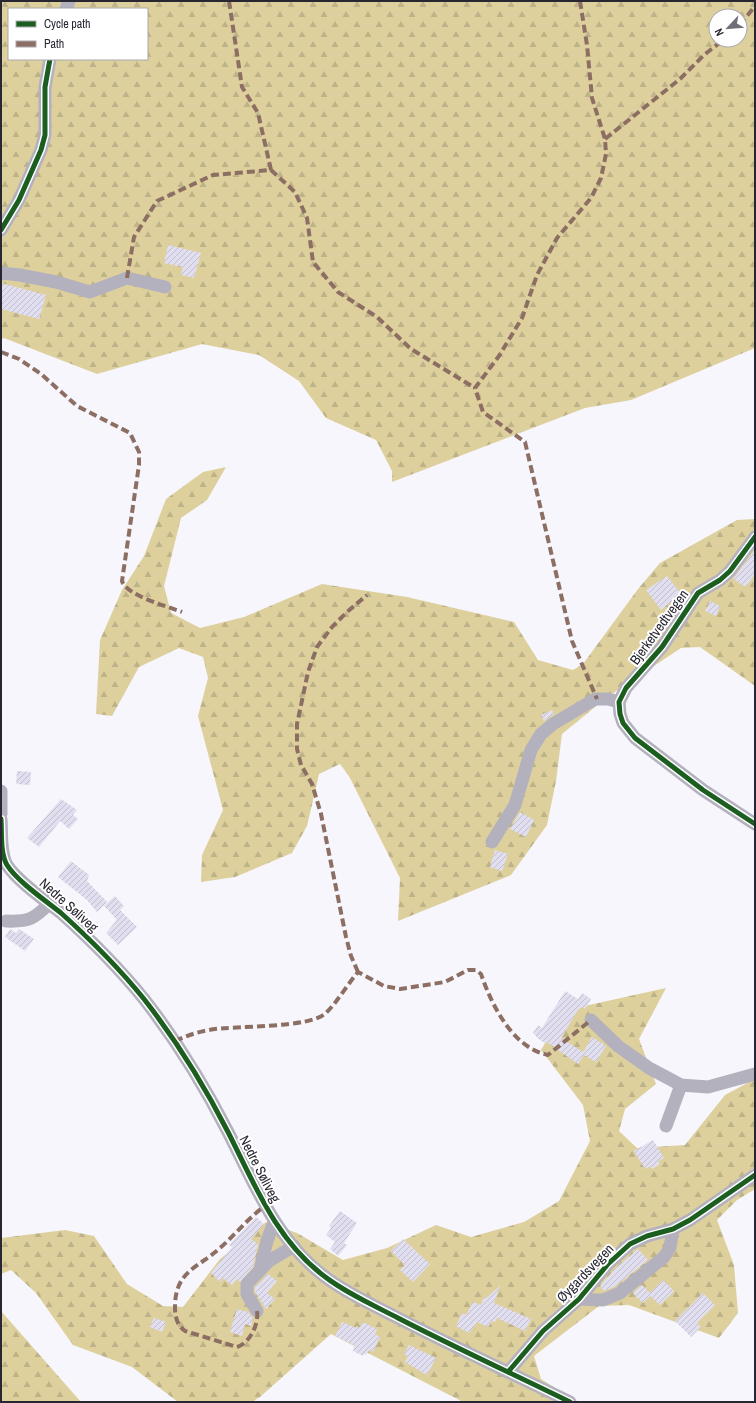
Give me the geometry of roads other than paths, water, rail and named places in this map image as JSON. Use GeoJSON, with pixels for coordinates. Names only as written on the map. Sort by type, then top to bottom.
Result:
{"type":"FeatureCollection","features":[{"type":"Feature","properties":{"kind":"street"},"geometry":{"type":"LineString","coordinates":[[1,230],[20,200],[41,150],[45,135],[45,87],[50,60]]}},
{"type":"Feature","properties":{"kind":"street"},"geometry":{"type":"LineString","coordinates":[[1,274],[20,275],[56,282],[90,292],[127,278],[165,287]]}},
{"type":"Feature","properties":{"kind":"street","name":"Bjerketvedtvegen"},"geometry":{"type":"LineString","coordinates":[[620,702],[626,688],[662,647],[698,593],[720,580],[730,571],[755,537]]}},
{"type":"Feature","properties":{"kind":"street"},"geometry":{"type":"LineString","coordinates":[[492,842],[515,805],[531,750],[541,734],[553,724],[596,699],[608,699],[620,702],[620,714],[623,723],[635,738],[703,790],[755,824]]}},
{"type":"Feature","properties":{"kind":"street"},"geometry":{"type":"LineString","coordinates":[[1,791],[1,814]]}},
{"type":"Feature","properties":{"kind":"street"},"geometry":{"type":"LineString","coordinates":[[1,819],[4,865]]}},
{"type":"Feature","properties":{"kind":"street","name":"Nedre Søliveg"},"geometry":{"type":"LineString","coordinates":[[4,865],[82,932],[142,997],[168,1031],[227,1130],[257,1193],[274,1222],[294,1246],[323,1276],[358,1297],[570,1402]]}},
{"type":"Feature","properties":{"kind":"street"},"geometry":{"type":"LineString","coordinates":[[6,921],[29,920],[36,917],[50,903]]}},
{"type":"Feature","properties":{"kind":"street"},"geometry":{"type":"LineString","coordinates":[[592,1020],[618,1046],[649,1068],[681,1085],[708,1087],[755,1074]]}},
{"type":"Feature","properties":{"kind":"street"},"geometry":{"type":"LineString","coordinates":[[666,1126],[681,1085]]}},
{"type":"Feature","properties":{"kind":"street","name":"Øygardsvegen"},"geometry":{"type":"LineString","coordinates":[[508,1372],[543,1331],[579,1299],[608,1264],[630,1244],[647,1236],[673,1229],[690,1220],[755,1175]]}},
{"type":"Feature","properties":{"kind":"street"},"geometry":{"type":"LineString","coordinates":[[259,1270],[274,1222]]}},
{"type":"Feature","properties":{"kind":"street"},"geometry":{"type":"LineString","coordinates":[[579,1299],[603,1300],[620,1293],[664,1257],[670,1248],[673,1229]]}},
{"type":"Feature","properties":{"kind":"street"},"geometry":{"type":"LineString","coordinates":[[257,1311],[246,1287],[259,1270],[274,1257],[294,1246]]}}]}
